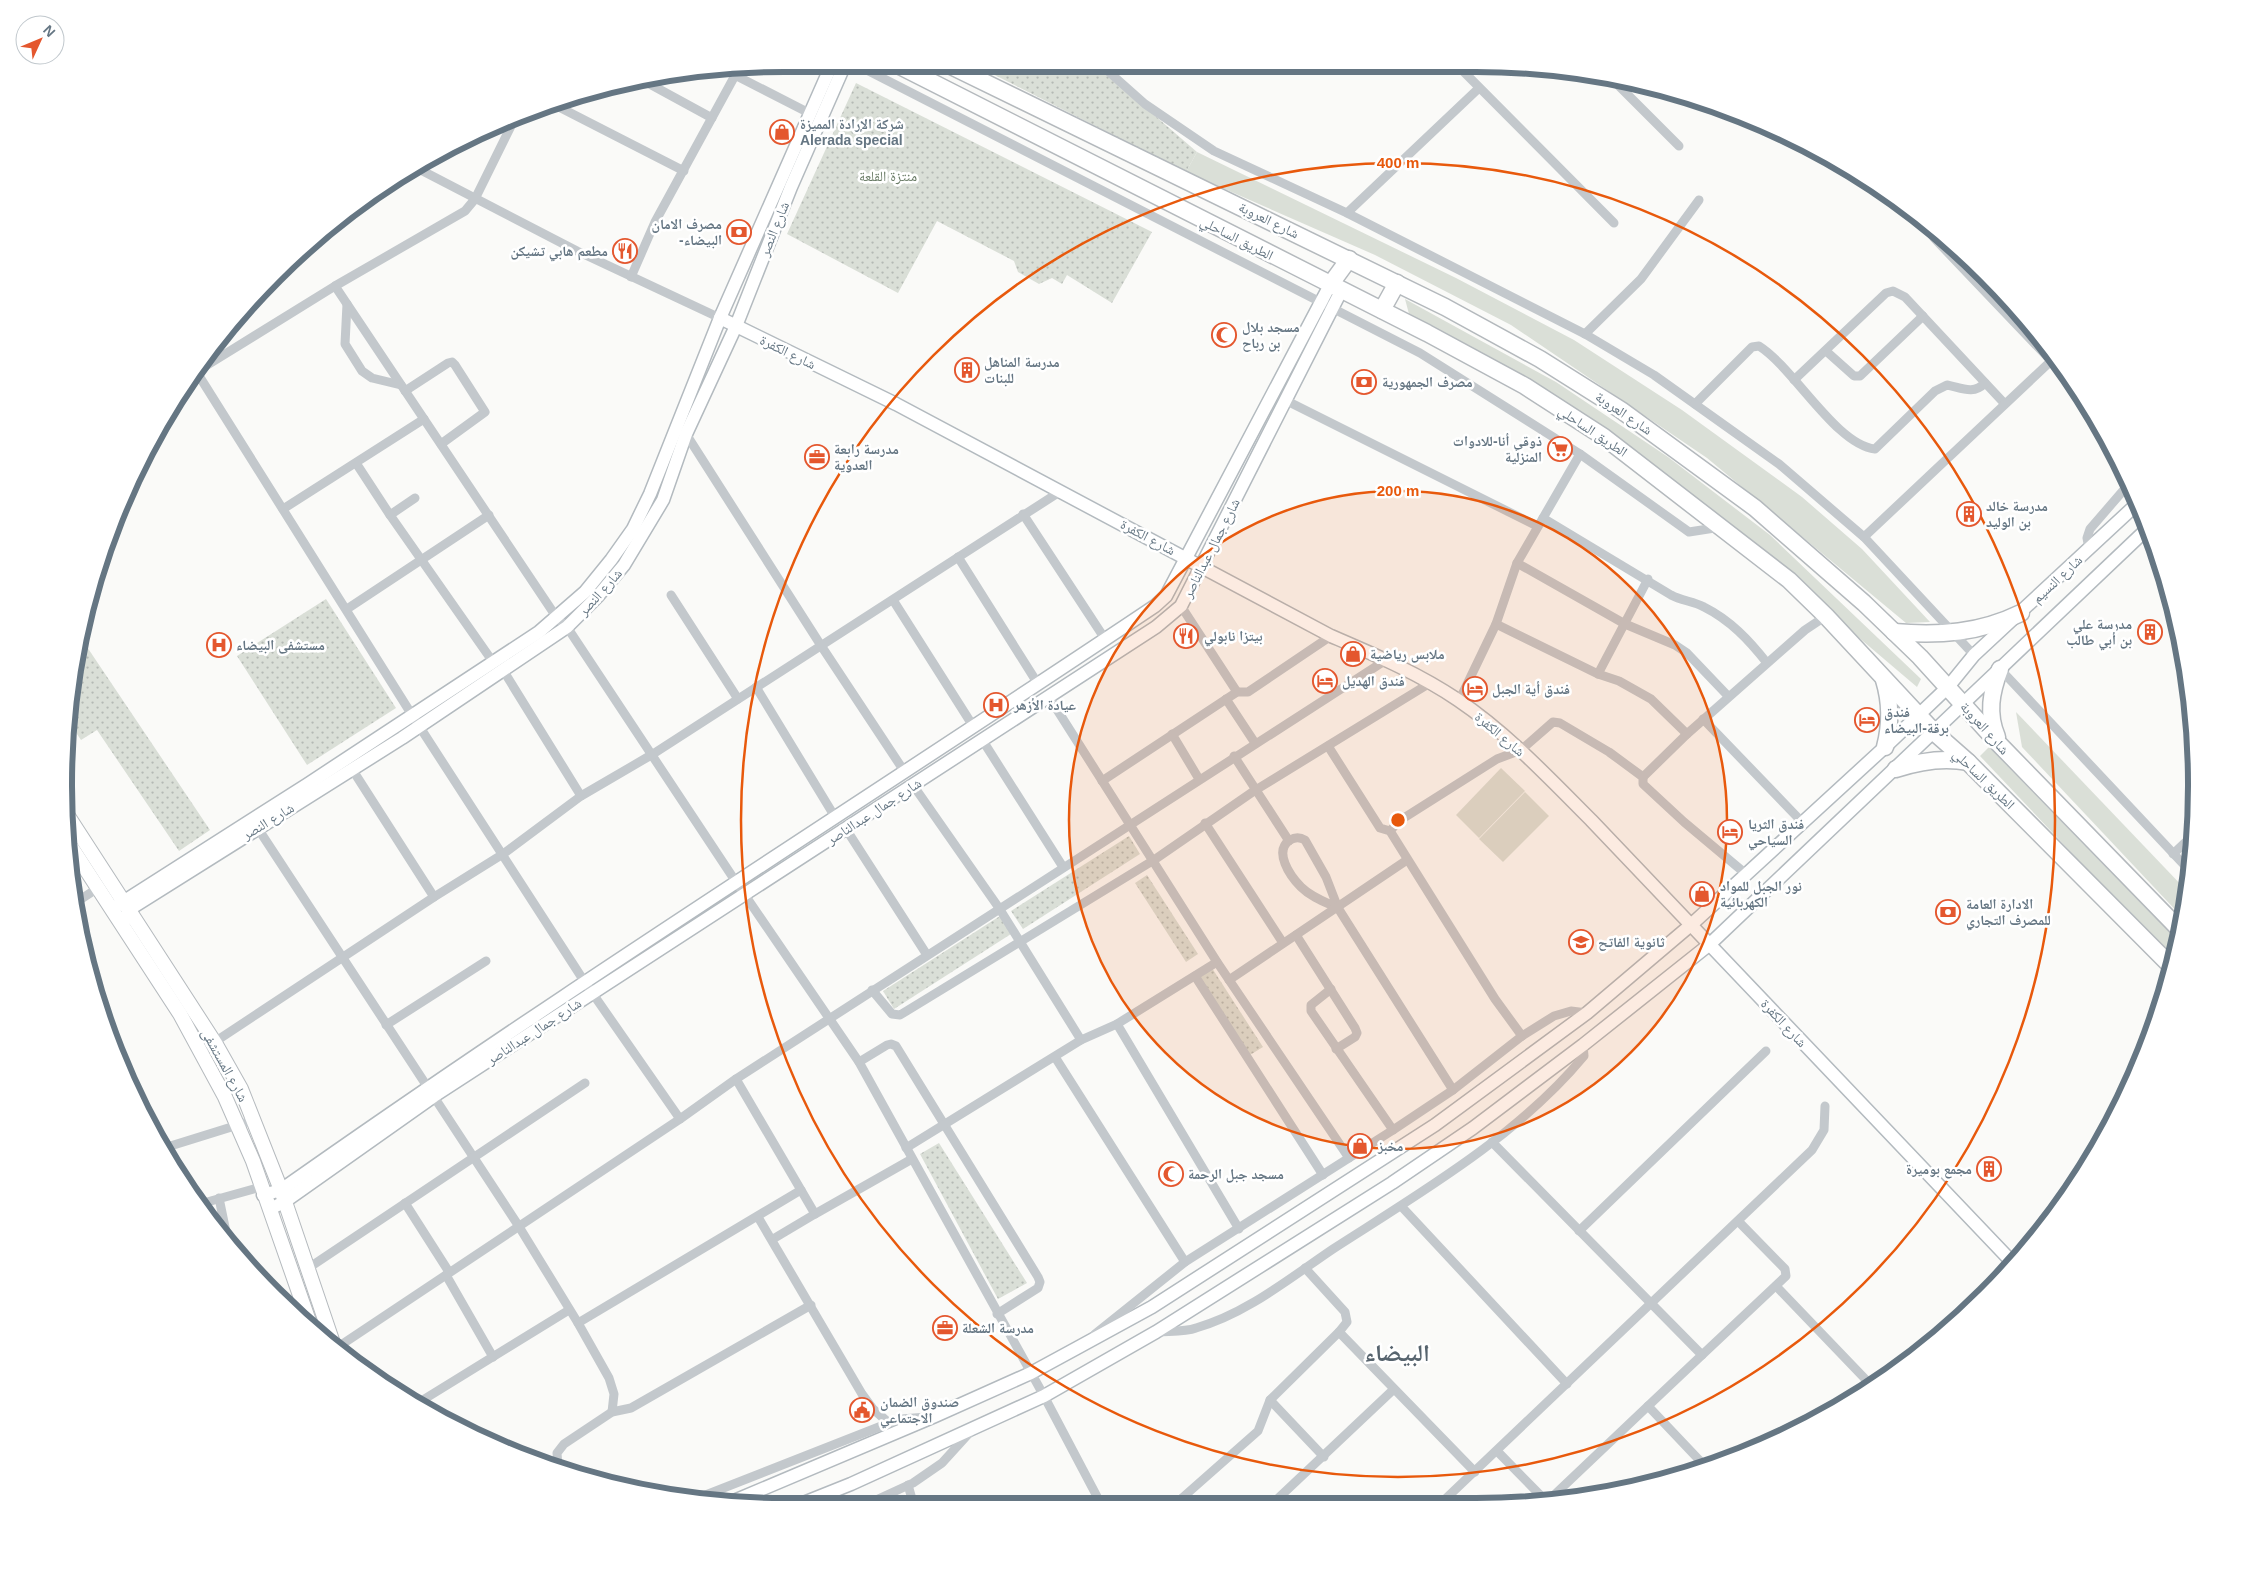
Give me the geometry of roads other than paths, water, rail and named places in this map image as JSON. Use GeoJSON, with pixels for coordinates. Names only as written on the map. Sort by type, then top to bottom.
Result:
{"type":"FeatureCollection","features":[{"type":"Feature","properties":{"kind":"highway","name":"الطريق الساحلي"},"geometry":{"type":"LineString","coordinates":[[912,72],[1335,288],[1382,310],[1525,386],[1596,432],[1722,526],[1789,580],[1826,616],[1935,733],[1968,762],[2165,960]]}},
{"type":"Feature","properties":{"kind":"highway","name":"شارع العروبة"},"geometry":{"type":"LineString","coordinates":[[964,72],[1398,282],[1540,359],[1621,410],[1755,508],[1809,553],[1894,632],[2174,924]]}},
{"type":"Feature","properties":{"kind":"highway"},"geometry":{"type":"LineString","coordinates":[[1335,288],[1349,258]]}},
{"type":"Feature","properties":{"kind":"highway"},"geometry":{"type":"LineString","coordinates":[[1382,310],[1398,282]]}},
{"type":"Feature","properties":{"kind":"highway"},"geometry":{"type":"LineString","coordinates":[[1894,632],[1954,633],[1984,628],[2021,613]]}},
{"type":"Feature","properties":{"kind":"highway"},"geometry":{"type":"LineString","coordinates":[[2000,669],[1994,683],[1991,706],[1994,730],[2000,744]]}},
{"type":"Feature","properties":{"kind":"highway"},"geometry":{"type":"LineString","coordinates":[[1883,678],[1890,706],[1890,720],[1885,747]]}},
{"type":"Feature","properties":{"kind":"highway"},"geometry":{"type":"LineString","coordinates":[[1896,769],[1941,759],[1968,762]]}},
{"type":"Feature","properties":{"kind":"main road","name":"شارع المستشفى"},"geometry":{"type":"LineString","coordinates":[[74,827],[104,883],[112,909],[201,1051],[238,1125],[306,1313]]}},
{"type":"Feature","properties":{"kind":"main road","name":"شارع المستشفى"},"geometry":{"type":"LineString","coordinates":[[76,851],[104,883],[127,905],[215,1043],[241,1090],[282,1196],[329,1332]]}},
{"type":"Feature","properties":{"kind":"street","name":"شارع النصر"},"geometry":{"type":"LineString","coordinates":[[127,905],[311,789],[352,769],[419,727],[558,618],[585,592],[612,560],[633,529],[650,494],[720,318],[829,72]]}},
{"type":"Feature","properties":{"kind":"street","name":"شارع النصر"},"geometry":{"type":"LineString","coordinates":[[112,909],[127,905],[258,827],[412,715],[567,627],[598,596],[624,565],[663,500],[686,434],[736,326],[791,187],[841,72]]}},
{"type":"Feature","properties":{"kind":"street"},"geometry":{"type":"LineString","coordinates":[[871,72],[1420,353],[1580,454],[1689,532],[1722,526]]}},
{"type":"Feature","properties":{"kind":"street"},"geometry":{"type":"LineString","coordinates":[[1109,72],[1145,104],[1214,151],[1347,213],[1585,334],[1654,375],[1779,464],[1864,537],[1974,654]]}},
{"type":"Feature","properties":{"kind":"street"},"geometry":{"type":"LineString","coordinates":[[1464,72],[1614,223]]}},
{"type":"Feature","properties":{"kind":"street"},"geometry":{"type":"LineString","coordinates":[[738,74],[811,114]]}},
{"type":"Feature","properties":{"kind":"street"},"geometry":{"type":"LineString","coordinates":[[631,277],[656,222],[712,118],[733,75]]}},
{"type":"Feature","properties":{"kind":"street"},"geometry":{"type":"LineString","coordinates":[[652,85],[712,118]]}},
{"type":"Feature","properties":{"kind":"street"},"geometry":{"type":"LineString","coordinates":[[1347,213],[1479,88]]}},
{"type":"Feature","properties":{"kind":"street"},"geometry":{"type":"LineString","coordinates":[[1620,88],[1678,146]]}},
{"type":"Feature","properties":{"kind":"street"},"geometry":{"type":"LineString","coordinates":[[562,108],[684,171]]}},
{"type":"Feature","properties":{"kind":"street"},"geometry":{"type":"LineString","coordinates":[[213,360],[335,286],[465,211],[475,199],[510,128]]}},
{"type":"Feature","properties":{"kind":"street"},"geometry":{"type":"LineString","coordinates":[[424,171],[631,277],[720,318]]}},
{"type":"Feature","properties":{"kind":"street"},"geometry":{"type":"LineString","coordinates":[[1585,334],[1641,279],[1699,200]]}},
{"type":"Feature","properties":{"kind":"street"},"geometry":{"type":"LineString","coordinates":[[1943,247],[2032,341]]}},
{"type":"Feature","properties":{"kind":"street"},"geometry":{"type":"LineString","coordinates":[[335,286],[488,515],[653,754],[744,894],[859,1062],[1044,1396],[1098,1498]]}},
{"type":"Feature","properties":{"kind":"street"},"geometry":{"type":"LineString","coordinates":[[430,1092],[584,981],[1105,640],[1166,596],[1184,557],[1321,301],[1335,288]]}},
{"type":"Feature","properties":{"kind":"street","name":"شارع جمال عبدالناصر"},"geometry":{"type":"LineString","coordinates":[[270,1209],[282,1196],[430,1092],[593,993],[983,741],[1156,627],[1181,606],[1333,307],[1335,288]]}},
{"type":"Feature","properties":{"kind":"street"},"geometry":{"type":"LineString","coordinates":[[1794,380],[1886,293],[1898,292],[1923,316],[2004,403]]}},
{"type":"Feature","properties":{"kind":"street"},"geometry":{"type":"LineString","coordinates":[[347,304],[345,344],[362,371],[372,378],[403,388],[448,363],[452,362],[455,364],[485,412],[441,444]]}},
{"type":"Feature","properties":{"kind":"street"},"geometry":{"type":"LineString","coordinates":[[1826,351],[1854,376],[1860,376],[1923,316]]}},
{"type":"Feature","properties":{"kind":"street","name":"شارع الكفرة"},"geometry":{"type":"LineString","coordinates":[[720,318],[896,404],[1061,490],[1331,636],[1386,660],[1430,683],[1459,701],[1521,750],[1692,924],[2008,1258]]}},
{"type":"Feature","properties":{"kind":"street"},"geometry":{"type":"LineString","coordinates":[[1695,404],[1752,347],[1759,346],[1765,350],[1840,429],[1867,448],[1875,449],[1935,391],[1947,385],[1969,391],[1979,389],[1986,383]]}},
{"type":"Feature","properties":{"kind":"street"},"geometry":{"type":"LineString","coordinates":[[1864,537],[2004,403],[2049,363]]}},
{"type":"Feature","properties":{"kind":"street"},"geometry":{"type":"LineString","coordinates":[[201,378],[419,727],[584,981],[680,1119]]}},
{"type":"Feature","properties":{"kind":"street"},"geometry":{"type":"LineString","coordinates":[[1285,400],[1537,526]]}},
{"type":"Feature","properties":{"kind":"street"},"geometry":{"type":"LineString","coordinates":[[283,509],[424,419]]}},
{"type":"Feature","properties":{"kind":"street"},"geometry":{"type":"LineString","coordinates":[[686,434],[820,644],[904,771]]}},
{"type":"Feature","properties":{"kind":"street"},"geometry":{"type":"LineString","coordinates":[[1459,701],[1496,624],[1517,563],[1580,454]]}},
{"type":"Feature","properties":{"kind":"street"},"geometry":{"type":"LineString","coordinates":[[356,463],[390,515],[498,666],[581,796]]}},
{"type":"Feature","properties":{"kind":"street"},"geometry":{"type":"LineString","coordinates":[[201,1051],[434,897],[503,854],[581,796],[653,754],[820,644],[893,600],[1061,490]]}},
{"type":"Feature","properties":{"kind":"street"},"geometry":{"type":"LineString","coordinates":[[2089,549],[2087,538],[2090,529],[2123,490]]}},
{"type":"Feature","properties":{"kind":"street"},"geometry":{"type":"LineString","coordinates":[[390,515],[416,498]]}},
{"type":"Feature","properties":{"kind":"street","name":"شارع النسيم"},"geometry":{"type":"LineString","coordinates":[[745,1496],[935,1416],[1030,1373],[1078,1348],[1152,1307],[1435,1125],[1587,1013],[1692,924],[1919,715],[1948,687],[1974,654],[2021,613],[2132,509]]}},
{"type":"Feature","properties":{"kind":"street"},"geometry":{"type":"LineString","coordinates":[[1023,514],[1105,640]]}},
{"type":"Feature","properties":{"kind":"street"},"geometry":{"type":"LineString","coordinates":[[347,610],[488,515]]}},
{"type":"Feature","properties":{"kind":"street"},"geometry":{"type":"LineString","coordinates":[[1543,518],[1684,602],[1691,601],[1704,607],[1734,626],[1767,663]]}},
{"type":"Feature","properties":{"kind":"street","name":"شارع النسيم"},"geometry":{"type":"LineString","coordinates":[[816,1498],[851,1484],[1044,1396],[1156,1332],[1392,1183],[1473,1128],[1583,1045],[1710,944],[1935,733],[2142,534]]}},
{"type":"Feature","properties":{"kind":"street"},"geometry":{"type":"LineString","coordinates":[[958,558],[1038,684]]}},
{"type":"Feature","properties":{"kind":"street"},"geometry":{"type":"LineString","coordinates":[[1517,563],[1626,624],[1675,645],[1687,653],[1728,696]]}},
{"type":"Feature","properties":{"kind":"street"},"geometry":{"type":"LineString","coordinates":[[1598,674],[1648,579]]}},
{"type":"Feature","properties":{"kind":"street"},"geometry":{"type":"LineString","coordinates":[[671,595],[738,699]]}},
{"type":"Feature","properties":{"kind":"street"},"geometry":{"type":"LineString","coordinates":[[893,600],[973,726]]}},
{"type":"Feature","properties":{"kind":"street"},"geometry":{"type":"LineString","coordinates":[[1181,606],[1236,692]]}},
{"type":"Feature","properties":{"kind":"street"},"geometry":{"type":"LineString","coordinates":[[1746,874],[1684,822],[1643,784],[1643,777],[1728,696],[1805,630],[1826,616]]}},
{"type":"Feature","properties":{"kind":"street"},"geometry":{"type":"LineString","coordinates":[[1496,624],[1598,674],[1619,681],[1651,699],[1687,734]]}},
{"type":"Feature","properties":{"kind":"street"},"geometry":{"type":"LineString","coordinates":[[1102,781],[1236,692],[1248,692],[1331,636]]}},
{"type":"Feature","properties":{"kind":"street"},"geometry":{"type":"LineString","coordinates":[[343,1344],[518,1225],[680,1119],[736,1079],[999,908],[1130,826],[1234,756],[1386,660]]}},
{"type":"Feature","properties":{"kind":"street"},"geometry":{"type":"LineString","coordinates":[[2000,669],[2183,864]]}},
{"type":"Feature","properties":{"kind":"street"},"geometry":{"type":"LineString","coordinates":[[872,990],[892,1014],[900,1015],[1154,860],[1254,791],[1430,683]]}},
{"type":"Feature","properties":{"kind":"street"},"geometry":{"type":"LineString","coordinates":[[756,687],[835,817]]}},
{"type":"Feature","properties":{"kind":"street"},"geometry":{"type":"LineString","coordinates":[[1049,697],[1217,962],[1350,1158]]}},
{"type":"Feature","properties":{"kind":"street"},"geometry":{"type":"LineString","coordinates":[[1226,699],[1255,743]]}},
{"type":"Feature","properties":{"kind":"street"},"geometry":{"type":"LineString","coordinates":[[1703,719],[1802,823]]}},
{"type":"Feature","properties":{"kind":"street"},"geometry":{"type":"LineString","coordinates":[[1390,832],[1399,821],[1497,759],[1521,750],[1553,722],[1560,723],[1609,752],[1643,777]]}},
{"type":"Feature","properties":{"kind":"street"},"geometry":{"type":"LineString","coordinates":[[1172,734],[1199,779]]}},
{"type":"Feature","properties":{"kind":"street"},"geometry":{"type":"LineString","coordinates":[[983,741],[1063,867]]}},
{"type":"Feature","properties":{"kind":"street"},"geometry":{"type":"LineString","coordinates":[[1328,746],[1380,828],[1390,832],[1495,999],[1522,1036]]}},
{"type":"Feature","properties":{"kind":"street"},"geometry":{"type":"LineString","coordinates":[[1234,756],[1254,791],[1289,841]]}},
{"type":"Feature","properties":{"kind":"street"},"geometry":{"type":"LineString","coordinates":[[352,769],[434,897]]}},
{"type":"Feature","properties":{"kind":"street"},"geometry":{"type":"LineString","coordinates":[[913,785],[999,908],[1081,1040]]}},
{"type":"Feature","properties":{"kind":"street"},"geometry":{"type":"LineString","coordinates":[[1206,823],[1283,943]]}},
{"type":"Feature","properties":{"kind":"street"},"geometry":{"type":"LineString","coordinates":[[258,827],[518,1225],[578,1323],[609,1378],[614,1394],[612,1412]]}},
{"type":"Feature","properties":{"kind":"street"},"geometry":{"type":"LineString","coordinates":[[846,829],[927,955]]}},
{"type":"Feature","properties":{"kind":"street"},"geometry":{"type":"LineString","coordinates":[[1338,908],[1309,894],[1299,885],[1283,859],[1284,846],[1289,841],[1295,838],[1305,840],[1326,877],[1338,908],[1453,1090]]}},
{"type":"Feature","properties":{"kind":"street"},"geometry":{"type":"LineString","coordinates":[[2173,854],[2185,843]]}},
{"type":"Feature","properties":{"kind":"street"},"geometry":{"type":"LineString","coordinates":[[1229,980],[1338,908],[1406,860]]}},
{"type":"Feature","properties":{"kind":"street"},"geometry":{"type":"LineString","coordinates":[[82,898],[104,883]]}},
{"type":"Feature","properties":{"kind":"street"},"geometry":{"type":"LineString","coordinates":[[123,924],[127,905]]}},
{"type":"Feature","properties":{"kind":"street"},"geometry":{"type":"LineString","coordinates":[[1296,935],[1357,1033],[1355,1037],[1336,1049]]}},
{"type":"Feature","properties":{"kind":"street"},"geometry":{"type":"LineString","coordinates":[[386,1025],[486,961]]}},
{"type":"Feature","properties":{"kind":"street"},"geometry":{"type":"LineString","coordinates":[[906,1148],[1081,1040],[1117,1024],[1217,962]]}},
{"type":"Feature","properties":{"kind":"street"},"geometry":{"type":"LineString","coordinates":[[1195,976],[1323,1175]]}},
{"type":"Feature","properties":{"kind":"street"},"geometry":{"type":"LineString","coordinates":[[1331,989],[1314,1000],[1311,1005],[1311,1011],[1393,1130]]}},
{"type":"Feature","properties":{"kind":"street"},"geometry":{"type":"LineString","coordinates":[[1078,1348],[1185,1262],[1350,1158],[1453,1090],[1522,1036],[1554,1016],[1571,1011],[1587,1013]]}},
{"type":"Feature","properties":{"kind":"street"},"geometry":{"type":"LineString","coordinates":[[1117,1024],[1239,1229]]}},
{"type":"Feature","properties":{"kind":"street"},"geometry":{"type":"LineString","coordinates":[[859,1062],[891,1044],[896,1046],[946,1125],[1040,1282],[1034,1292],[997,1314]]}},
{"type":"Feature","properties":{"kind":"street"},"geometry":{"type":"LineString","coordinates":[[1156,1332],[1194,1329],[1241,1310],[1401,1206],[1492,1142],[1574,1068],[1584,1056],[1583,1045]]}},
{"type":"Feature","properties":{"kind":"street"},"geometry":{"type":"LineString","coordinates":[[1579,1231],[1766,1051]]}},
{"type":"Feature","properties":{"kind":"street"},"geometry":{"type":"LineString","coordinates":[[1055,1057],[1185,1262]]}},
{"type":"Feature","properties":{"kind":"street"},"geometry":{"type":"LineString","coordinates":[[736,1079],[815,1214]]}},
{"type":"Feature","properties":{"kind":"street"},"geometry":{"type":"LineString","coordinates":[[306,1269],[585,1083]]}},
{"type":"Feature","properties":{"kind":"street"},"geometry":{"type":"LineString","coordinates":[[1447,1498],[1498,1452],[1820,1141],[1826,1118],[1825,1106]]}},
{"type":"Feature","properties":{"kind":"street"},"geometry":{"type":"LineString","coordinates":[[171,1146],[254,1120]]}},
{"type":"Feature","properties":{"kind":"street"},"geometry":{"type":"LineString","coordinates":[[1492,1142],[1650,1305],[1702,1355]]}},
{"type":"Feature","properties":{"kind":"street"},"geometry":{"type":"LineString","coordinates":[[773,1239],[912,1159]]}},
{"type":"Feature","properties":{"kind":"street"},"geometry":{"type":"LineString","coordinates":[[578,1323],[801,1190]]}},
{"type":"Feature","properties":{"kind":"street"},"geometry":{"type":"LineString","coordinates":[[208,1202],[262,1191],[282,1196]]}},
{"type":"Feature","properties":{"kind":"street"},"geometry":{"type":"LineString","coordinates":[[219,1198],[224,1225]]}},
{"type":"Feature","properties":{"kind":"street"},"geometry":{"type":"LineString","coordinates":[[405,1203],[447,1273],[493,1357]]}},
{"type":"Feature","properties":{"kind":"street"},"geometry":{"type":"LineString","coordinates":[[1401,1206],[1568,1384]]}},
{"type":"Feature","properties":{"kind":"street"},"geometry":{"type":"LineString","coordinates":[[758,1217],[773,1239],[862,1394],[873,1409],[889,1423]]}},
{"type":"Feature","properties":{"kind":"street"},"geometry":{"type":"LineString","coordinates":[[1557,1492],[1786,1276],[1785,1269],[1738,1221]]}},
{"type":"Feature","properties":{"kind":"street"},"geometry":{"type":"LineString","coordinates":[[1182,1498],[1258,1431],[1270,1400],[1347,1322],[1345,1312],[1305,1268]]}},
{"type":"Feature","properties":{"kind":"street"},"geometry":{"type":"LineString","coordinates":[[1776,1286],[1866,1380]]}},
{"type":"Feature","properties":{"kind":"street"},"geometry":{"type":"LineString","coordinates":[[556,1460],[560,1448],[612,1412],[631,1408],[811,1305]]}},
{"type":"Feature","properties":{"kind":"street"},"geometry":{"type":"LineString","coordinates":[[425,1400],[569,1310]]}},
{"type":"Feature","properties":{"kind":"street"},"geometry":{"type":"LineString","coordinates":[[1339,1332],[1475,1472]]}},
{"type":"Feature","properties":{"kind":"street"},"geometry":{"type":"LineString","coordinates":[[1279,1498],[1394,1389]]}},
{"type":"Feature","properties":{"kind":"street"},"geometry":{"type":"LineString","coordinates":[[1270,1400],[1324,1457]]}},
{"type":"Feature","properties":{"kind":"street"},"geometry":{"type":"LineString","coordinates":[[1648,1406],[1700,1461]]}},
{"type":"Feature","properties":{"kind":"street"},"geometry":{"type":"LineString","coordinates":[[711,1493],[889,1423],[901,1419],[935,1416]]}},
{"type":"Feature","properties":{"kind":"street"},"geometry":{"type":"LineString","coordinates":[[880,1498],[908,1485],[942,1463],[975,1427]]}},
{"type":"Feature","properties":{"kind":"street"},"geometry":{"type":"LineString","coordinates":[[1498,1452],[1538,1494]]}},
{"type":"Feature","properties":{"kind":"street"},"geometry":{"type":"LineString","coordinates":[[908,1485],[912,1498]]}},
{"type":"Feature","properties":{"kind":"place","name":"شركة الإرادة المميزة Alerada special"},"geometry":{"type":"Point","coordinates":[782,132]}},
{"type":"Feature","properties":{"kind":"place","name":"مصرف الامان -البيضاء"},"geometry":{"type":"Point","coordinates":[739,232]}},
{"type":"Feature","properties":{"kind":"place","name":"مطعم هابي تشيكن"},"geometry":{"type":"Point","coordinates":[625,251]}},
{"type":"Feature","properties":{"kind":"place","name":"مسجد بلال بن رباح"},"geometry":{"type":"Point","coordinates":[1224,335]}},
{"type":"Feature","properties":{"kind":"place","name":"مدرسة المناهل للبنات"},"geometry":{"type":"Point","coordinates":[967,370]}},
{"type":"Feature","properties":{"kind":"place","name":"مصرف الجمهورية"},"geometry":{"type":"Point","coordinates":[1364,382]}},
{"type":"Feature","properties":{"kind":"place","name":"ذوقي أنا-للادوات المنزلية"},"geometry":{"type":"Point","coordinates":[1560,449]}},
{"type":"Feature","properties":{"kind":"place","name":"مدرسة رابعة العدوية"},"geometry":{"type":"Point","coordinates":[817,457]}},
{"type":"Feature","properties":{"kind":"place","name":"مدرسة خالد بن الوليد"},"geometry":{"type":"Point","coordinates":[1969,514]}},
{"type":"Feature","properties":{"kind":"place","name":"مدرسة علي بن أبي طالب"},"geometry":{"type":"Point","coordinates":[2150,632]}},
{"type":"Feature","properties":{"kind":"place","name":"بيتزا نابولي"},"geometry":{"type":"Point","coordinates":[1186,636]}},
{"type":"Feature","properties":{"kind":"place","name":"مستشفى البيضاء"},"geometry":{"type":"Point","coordinates":[219,645]}},
{"type":"Feature","properties":{"kind":"place","name":"ملابس رياضية"},"geometry":{"type":"Point","coordinates":[1353,654]}},
{"type":"Feature","properties":{"kind":"place","name":"فندق الهديل"},"geometry":{"type":"Point","coordinates":[1325,681]}},
{"type":"Feature","properties":{"kind":"place","name":"فندق أية الجبل"},"geometry":{"type":"Point","coordinates":[1475,689]}},
{"type":"Feature","properties":{"kind":"place","name":"عيادة الأزهر"},"geometry":{"type":"Point","coordinates":[996,705]}},
{"type":"Feature","properties":{"kind":"place","name":"فندق برقة-البيضاء"},"geometry":{"type":"Point","coordinates":[1867,720]}},
{"type":"Feature","properties":{"kind":"place","name":"فندق الثريا السياحي"},"geometry":{"type":"Point","coordinates":[1730,832]}},
{"type":"Feature","properties":{"kind":"place","name":"نور الجبل للمواد الكهربائية"},"geometry":{"type":"Point","coordinates":[1702,894]}},
{"type":"Feature","properties":{"kind":"place","name":"الادارة العامة للمصرف التجاري"},"geometry":{"type":"Point","coordinates":[1948,912]}},
{"type":"Feature","properties":{"kind":"place","name":"ثانوية الفاتح"},"geometry":{"type":"Point","coordinates":[1581,942]}},
{"type":"Feature","properties":{"kind":"place","name":"مخبز"},"geometry":{"type":"Point","coordinates":[1360,1146]}},
{"type":"Feature","properties":{"kind":"place","name":"مجمع بوميرة"},"geometry":{"type":"Point","coordinates":[1989,1169]}},
{"type":"Feature","properties":{"kind":"place","name":"مسجد جبل الرحمة"},"geometry":{"type":"Point","coordinates":[1171,1174]}},
{"type":"Feature","properties":{"kind":"place","name":"مدرسة الشعلة"},"geometry":{"type":"Point","coordinates":[945,1328]}},
{"type":"Feature","properties":{"kind":"place","name":"صندوق الضمان الاجتماعي"},"geometry":{"type":"Point","coordinates":[862,1410]}},
{"type":"Feature","properties":{"kind":"district","name":"البيضاء"},"geometry":{"type":"Point","coordinates":[1397,1353]}},
{"type":"Feature","properties":{"kind":"park label","name":"منتزة القلعة"},"geometry":{"type":"Point","coordinates":[888,176]}}]}
